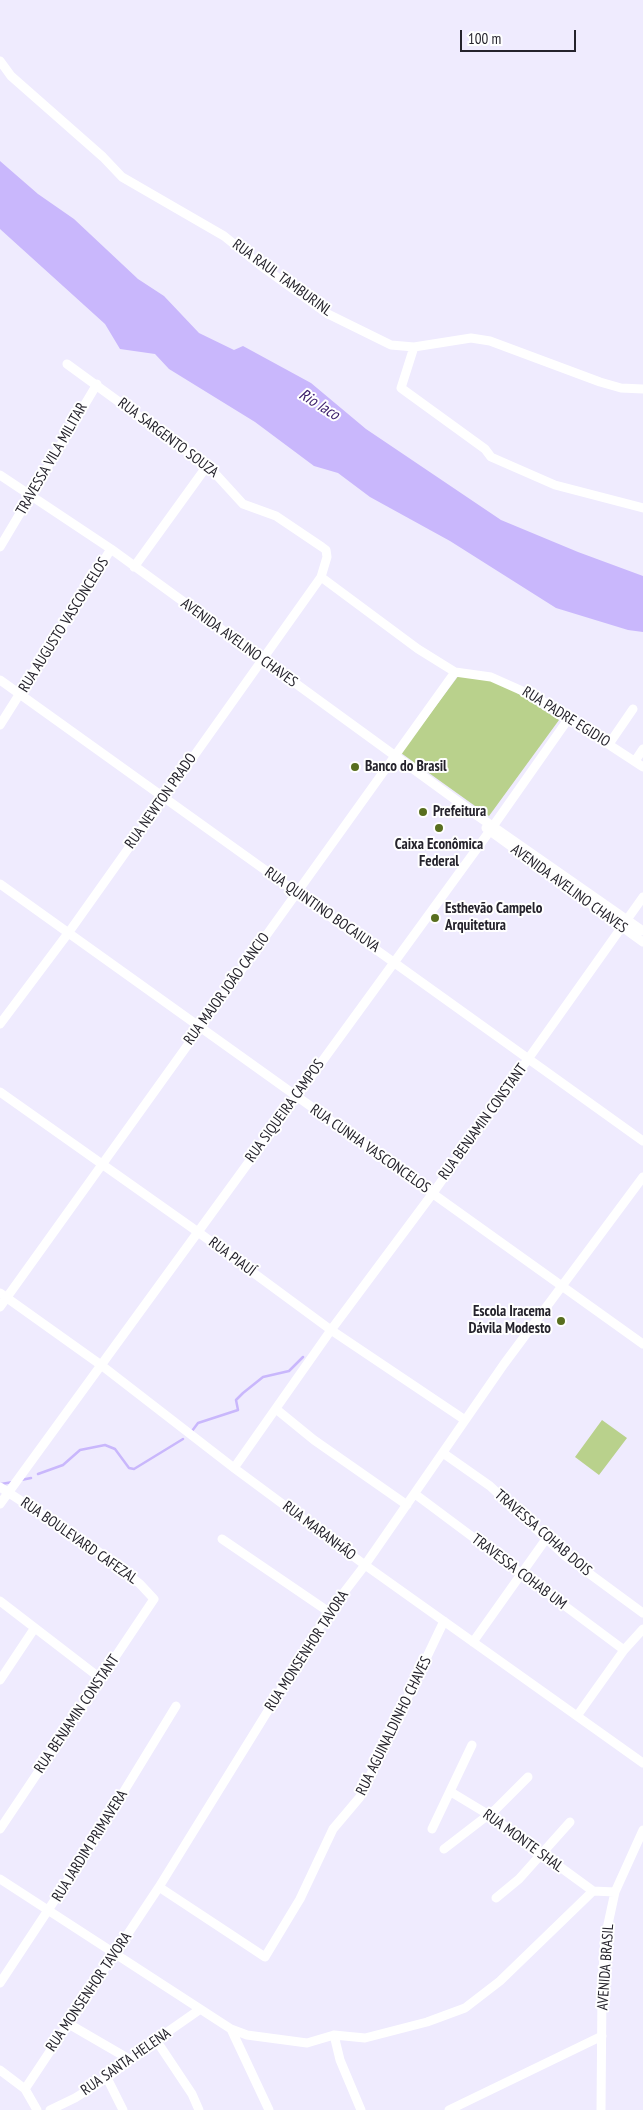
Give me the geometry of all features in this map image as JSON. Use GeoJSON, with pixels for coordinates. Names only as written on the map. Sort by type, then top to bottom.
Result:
{"type":"FeatureCollection","features":[{"type":"Feature","properties":{"kind":"street","name":"RUA RAUL TAMBURINL"},"geometry":{"type":"LineString","coordinates":[[0,61],[11,76],[103,157],[122,177],[224,236],[260,265],[328,314],[391,345],[414,347],[471,338],[490,341],[600,382],[621,388],[643,389]]}},
{"type":"Feature","properties":{"kind":"street"},"geometry":{"type":"LineString","coordinates":[[414,347],[401,388],[485,449],[491,457],[554,485],[643,508]]}},
{"type":"Feature","properties":{"kind":"street","name":"RUA SARGENTO SOUZA"},"geometry":{"type":"LineString","coordinates":[[67,364],[97,384],[207,466],[221,478],[236,499],[243,504],[276,516],[326,550],[327,557],[321,578]]}},
{"type":"Feature","properties":{"kind":"street","name":"TRAVESSA VILA MILITAR"},"geometry":{"type":"LineString","coordinates":[[0,547],[97,384]]}},
{"type":"Feature","properties":{"kind":"street"},"geometry":{"type":"LineString","coordinates":[[134,566],[207,466]]}},
{"type":"Feature","properties":{"kind":"street","name":"AVENIDA AVELINO CHAVES"},"geometry":{"type":"LineString","coordinates":[[0,475],[30,497],[111,549],[625,924],[643,942]]}},
{"type":"Feature","properties":{"kind":"street","name":"RUA AUGUSTO VASCONCELOS"},"geometry":{"type":"LineString","coordinates":[[0,724],[111,549]]}},
{"type":"Feature","properties":{"kind":"street"},"geometry":{"type":"LineString","coordinates":[[321,578],[418,649],[455,672]]}},
{"type":"Feature","properties":{"kind":"street","name":"RUA NEWTON PRADO"},"geometry":{"type":"LineString","coordinates":[[0,1024],[70,932],[163,798],[321,578]]}},
{"type":"Feature","properties":{"kind":"street","name":"RUA PADRE EGIDIO"},"geometry":{"type":"LineString","coordinates":[[455,672],[491,677],[536,697],[643,767]]}},
{"type":"Feature","properties":{"kind":"street","name":"RUA MAJOR JOÃO CANCIO"},"geometry":{"type":"LineString","coordinates":[[0,1307],[3,1296],[102,1165],[455,672]]}},
{"type":"Feature","properties":{"kind":"street","name":"RUA QUINTINO BOCAIUVA"},"geometry":{"type":"LineString","coordinates":[[0,680],[643,1141]]}},
{"type":"Feature","properties":{"kind":"street"},"geometry":{"type":"LineString","coordinates":[[609,744],[633,709]]}},
{"type":"Feature","properties":{"kind":"street","name":"RUA SIQUEIRA CAMPOS"},"geometry":{"type":"LineString","coordinates":[[0,1504],[395,962],[569,718]]}},
{"type":"Feature","properties":{"kind":"street"},"geometry":{"type":"LineString","coordinates":[[635,761],[643,750]]}},
{"type":"Feature","properties":{"kind":"street","name":"RUA CUNHA VASCONCELOS"},"geometry":{"type":"LineString","coordinates":[[0,884],[70,932],[643,1344]]}},
{"type":"Feature","properties":{"kind":"street","name":"RUA BENJAMIN CONSTANT"},"geometry":{"type":"LineString","coordinates":[[234,1468],[331,1330],[432,1193],[643,897]]}},
{"type":"Feature","properties":{"kind":"street","name":"AVENIDA AVELINO CHAVES"},"geometry":{"type":"LineString","coordinates":[[625,924],[643,931]]}},
{"type":"Feature","properties":{"kind":"street","name":"RUA PIAUÍ"},"geometry":{"type":"LineString","coordinates":[[0,1092],[198,1232],[331,1330],[465,1420]]}},
{"type":"Feature","properties":{"kind":"street","name":"RUA MONSENHOR TAVORA"},"geometry":{"type":"LineString","coordinates":[[25,2089],[114,1953],[160,1887],[328,1612],[365,1565],[407,1506],[504,1364],[643,1177]]}},
{"type":"Feature","properties":{"kind":"street","name":"RUA MARANHÃO"},"geometry":{"type":"LineString","coordinates":[[3,1296],[101,1365],[234,1468],[365,1565],[643,1763]]}},
{"type":"Feature","properties":{"kind":"street"},"geometry":{"type":"LineString","coordinates":[[276,1409],[322,1445],[407,1506]]}},
{"type":"Feature","properties":{"kind":"street","name":"TRAVESSA COHAB DOIS"},"geometry":{"type":"LineString","coordinates":[[443,1453],[490,1486],[564,1555],[643,1613]]}},
{"type":"Feature","properties":{"kind":"street","name":"RUA BOULEVARD CAFEZAL"},"geometry":{"type":"LineString","coordinates":[[0,1487],[99,1552],[140,1584],[154,1599]]}},
{"type":"Feature","properties":{"kind":"street","name":"TRAVESSA COHAB UM"},"geometry":{"type":"LineString","coordinates":[[415,1494],[624,1650]]}},
{"type":"Feature","properties":{"kind":"street"},"geometry":{"type":"LineString","coordinates":[[222,1539],[328,1612]]}},
{"type":"Feature","properties":{"kind":"street"},"geometry":{"type":"LineString","coordinates":[[473,1642],[546,1539]]}},
{"type":"Feature","properties":{"kind":"street","name":"RUA BENJAMIN CONSTANT"},"geometry":{"type":"LineString","coordinates":[[0,1829],[154,1599]]}},
{"type":"Feature","properties":{"kind":"street"},"geometry":{"type":"LineString","coordinates":[[0,1601],[100,1678]]}},
{"type":"Feature","properties":{"kind":"street","name":"RUA AGUINALDINHO CHAVES"},"geometry":{"type":"LineString","coordinates":[[160,1887],[265,1957],[300,1899],[332,1829],[360,1797],[444,1621]]}},
{"type":"Feature","properties":{"kind":"street"},"geometry":{"type":"LineString","coordinates":[[0,1680],[34,1629]]}},
{"type":"Feature","properties":{"kind":"street"},"geometry":{"type":"LineString","coordinates":[[577,1716],[624,1650],[643,1629]]}},
{"type":"Feature","properties":{"kind":"street","name":"RUA JARDIM PRIMAVERA"},"geometry":{"type":"LineString","coordinates":[[0,1983],[49,1910],[176,1706]]}},
{"type":"Feature","properties":{"kind":"street"},"geometry":{"type":"LineString","coordinates":[[432,1828],[472,1744]]}},
{"type":"Feature","properties":{"kind":"street"},"geometry":{"type":"LineString","coordinates":[[444,1849],[489,1815],[528,1777]]}},
{"type":"Feature","properties":{"kind":"street","name":"RUA MONTE SHAL"},"geometry":{"type":"LineString","coordinates":[[450,1792],[489,1815],[594,1892]]}},
{"type":"Feature","properties":{"kind":"street"},"geometry":{"type":"LineString","coordinates":[[496,1898],[519,1879],[570,1822]]}},
{"type":"Feature","properties":{"kind":"street","name":"AVENIDA BRASIL"},"geometry":{"type":"LineString","coordinates":[[601,2110],[605,1938],[615,1892],[643,1830]]}},
{"type":"Feature","properties":{"kind":"street"},"geometry":{"type":"LineString","coordinates":[[0,1879],[231,2029],[247,2035],[307,2043],[334,2035],[365,2038],[427,2022],[465,2008],[500,1981],[594,1892],[615,1892]]}},
{"type":"Feature","properties":{"kind":"street","name":"RUA SANTA HELENA"},"geometry":{"type":"LineString","coordinates":[[50,2110],[75,2098],[107,2078],[199,2010]]}},
{"type":"Feature","properties":{"kind":"street"},"geometry":{"type":"LineString","coordinates":[[68,2023],[129,2060]]}},
{"type":"Feature","properties":{"kind":"street"},"geometry":{"type":"LineString","coordinates":[[231,2029],[270,2110]]}},
{"type":"Feature","properties":{"kind":"street"},"geometry":{"type":"LineString","coordinates":[[334,2035],[340,2060],[361,2110]]}},
{"type":"Feature","properties":{"kind":"street"},"geometry":{"type":"LineString","coordinates":[[449,2110],[602,2036]]}},
{"type":"Feature","properties":{"kind":"street"},"geometry":{"type":"LineString","coordinates":[[156,2040],[192,2094],[199,2110]]}},
{"type":"Feature","properties":{"kind":"street"},"geometry":{"type":"LineString","coordinates":[[0,2070],[25,2089],[37,2110]]}},
{"type":"Feature","properties":{"kind":"street"},"geometry":{"type":"LineString","coordinates":[[107,2078],[123,2110]]}},
{"type":"Feature","properties":{"kind":"green space"},"geometry":{"type":"Polygon","coordinates":[[[459,675],[487,678],[511,689],[559,720],[489,816],[401,753],[459,675]]]}},
{"type":"Feature","properties":{"kind":"green space"},"geometry":{"type":"Polygon","coordinates":[[[602,1420],[627,1438],[599,1475],[575,1457],[602,1420]]]}},
{"type":"Feature","properties":{"kind":"water","name":"Rio Iaco"},"geometry":{"type":"Polygon","coordinates":[[[0,161],[38,194],[74,219],[138,279],[164,296],[199,333],[234,350],[243,346],[311,383],[366,429],[501,520],[578,552],[643,576],[643,632],[628,630],[556,608],[450,541],[370,497],[338,473],[314,466],[255,422],[169,369],[155,354],[120,349],[105,324],[0,229],[0,161]]]}},
{"type":"Feature","properties":{"kind":"waterway"},"geometry":{"type":"LineString","coordinates":[[192,1431],[198,1423],[238,1410],[236,1400],[243,1393],[263,1377],[289,1371],[303,1357]]}},
{"type":"Feature","properties":{"kind":"waterway"},"geometry":{"type":"LineString","coordinates":[[38,1474],[63,1465],[80,1450],[105,1445],[115,1449],[129,1468],[134,1469],[183,1439]]}},
{"type":"Feature","properties":{"kind":"waterway"},"geometry":{"type":"LineString","coordinates":[[21,1480],[31,1478]]}},
{"type":"Feature","properties":{"kind":"waterway"},"geometry":{"type":"LineString","coordinates":[[1,1484],[13,1482]]}},
{"type":"Feature","properties":{"kind":"place","name":"Banco do Brasil"},"geometry":{"type":"Point","coordinates":[355,767]}},
{"type":"Feature","properties":{"kind":"place","name":"Prefeitura"},"geometry":{"type":"Point","coordinates":[423,812]}},
{"type":"Feature","properties":{"kind":"place","name":"Caixa Econômica Federal"},"geometry":{"type":"Point","coordinates":[439,828]}},
{"type":"Feature","properties":{"kind":"place","name":"Esthevão Campelo Arquitetura"},"geometry":{"type":"Point","coordinates":[435,918]}},
{"type":"Feature","properties":{"kind":"place","name":"Escola Iracema Dávila Modesto"},"geometry":{"type":"Point","coordinates":[561,1321]}}]}
